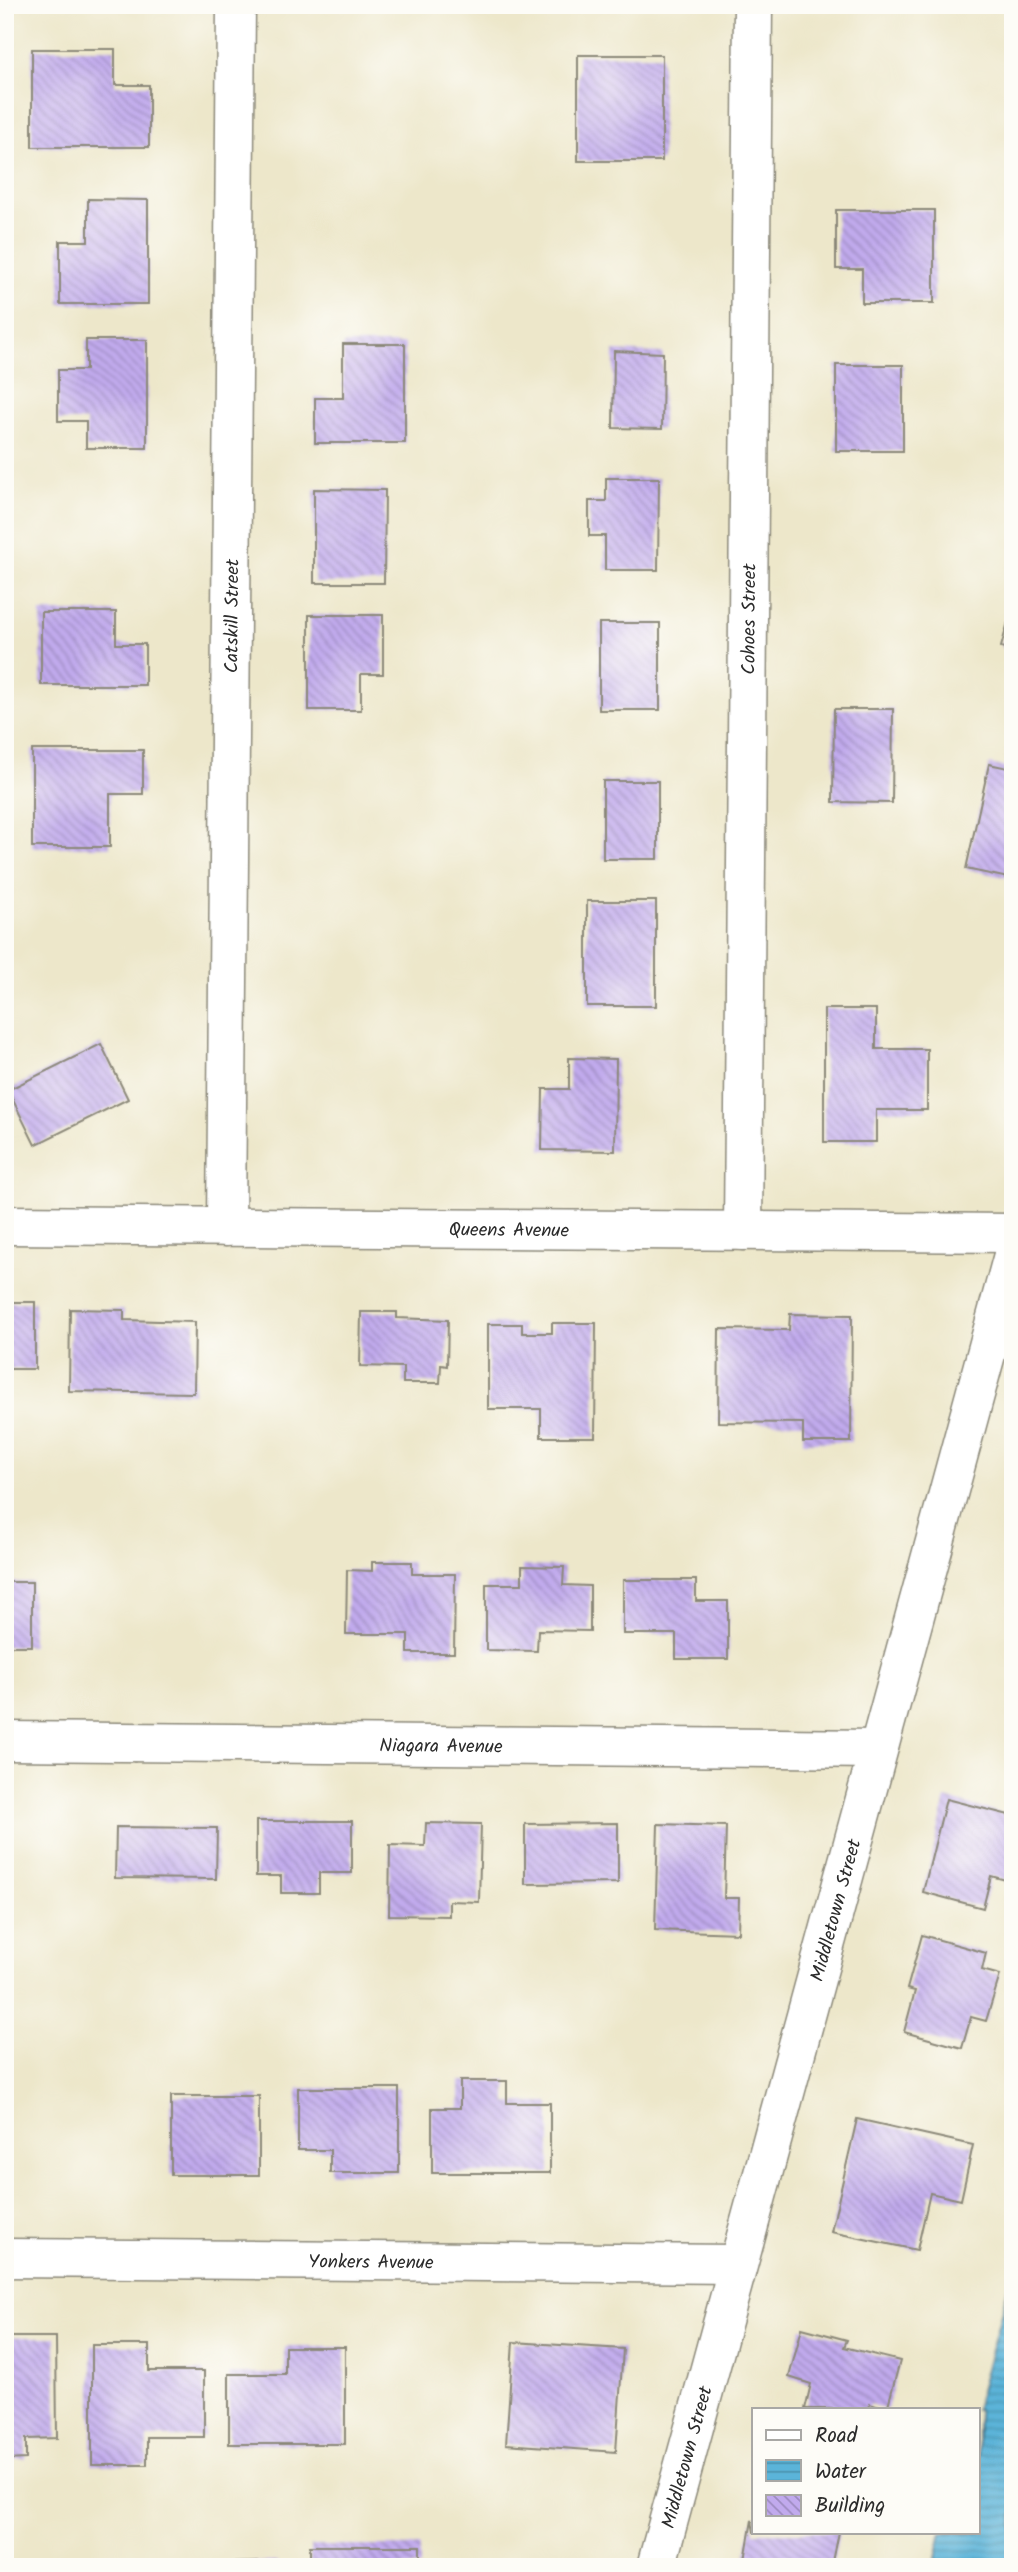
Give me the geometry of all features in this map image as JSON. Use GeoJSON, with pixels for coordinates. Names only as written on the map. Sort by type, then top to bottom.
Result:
{"type":"FeatureCollection","features":[{"type":"Feature","properties":{"kind":"street","name":"Catskill Street"},"geometry":{"type":"LineString","coordinates":[[226,1227],[236,5]]}},
{"type":"Feature","properties":{"kind":"street","name":"Cohoes Street"},"geometry":{"type":"LineString","coordinates":[[743,1231],[753,5]]}},
{"type":"Feature","properties":{"kind":"street","name":"Queens Avenue"},"geometry":{"type":"LineString","coordinates":[[5,1225],[1013,1233]]}},
{"type":"Feature","properties":{"kind":"street","name":"Middletown Street"},"geometry":{"type":"LineString","coordinates":[[656,2567],[1013,1255]]}},
{"type":"Feature","properties":{"kind":"street","name":"Niagara Avenue"},"geometry":{"type":"LineString","coordinates":[[5,1741],[878,1749]]}},
{"type":"Feature","properties":{"kind":"street","name":"Yonkers Avenue"},"geometry":{"type":"LineString","coordinates":[[5,2258],[737,2264]]}},
{"type":"Feature","properties":{"kind":"water"},"geometry":{"type":"Polygon","coordinates":[[[1013,2270],[1013,2567],[934,2567],[942,2534],[979,2534],[979,2408],[975,2408],[1013,2270]]]}},
{"type":"Feature","properties":{"kind":"building"},"geometry":{"type":"Polygon","coordinates":[[[32,49],[115,49],[115,85],[149,85],[149,147],[32,147],[32,49]]]}},
{"type":"Feature","properties":{"kind":"building"},"geometry":{"type":"Polygon","coordinates":[[[578,55],[662,55],[662,161],[578,161],[578,55]]]}},
{"type":"Feature","properties":{"kind":"building"},"geometry":{"type":"Polygon","coordinates":[[[88,199],[148,200],[148,304],[60,304],[60,241],[88,241],[88,199]]]}},
{"type":"Feature","properties":{"kind":"building"},"geometry":{"type":"Polygon","coordinates":[[[836,210],[934,210],[934,303],[862,303],[862,269],[836,269],[836,210]]]}},
{"type":"Feature","properties":{"kind":"building"},"geometry":{"type":"Polygon","coordinates":[[[86,340],[147,340],[147,448],[86,448],[86,421],[58,421],[58,370],[86,370],[86,340]]]}},
{"type":"Feature","properties":{"kind":"building"},"geometry":{"type":"Polygon","coordinates":[[[343,344],[405,344],[405,443],[315,443],[315,398],[343,398],[343,344]]]}},
{"type":"Feature","properties":{"kind":"building"},"geometry":{"type":"Polygon","coordinates":[[[614,351],[663,353],[662,429],[613,428],[614,351]]]}},
{"type":"Feature","properties":{"kind":"building"},"geometry":{"type":"Polygon","coordinates":[[[836,365],[903,365],[903,451],[836,451],[836,365]]]}},
{"type":"Feature","properties":{"kind":"building"},"geometry":{"type":"Polygon","coordinates":[[[606,478],[659,478],[658,570],[605,570],[605,536],[589,536],[589,501],[606,501],[606,478]]]}},
{"type":"Feature","properties":{"kind":"building"},"geometry":{"type":"Polygon","coordinates":[[[314,489],[385,490],[384,583],[314,583],[314,489]]]}},
{"type":"Feature","properties":{"kind":"building"},"geometry":{"type":"Polygon","coordinates":[[[1013,608],[1013,650],[1001,647],[1013,608]]]}},
{"type":"Feature","properties":{"kind":"building"},"geometry":{"type":"Polygon","coordinates":[[[41,612],[116,612],[116,644],[145,644],[145,685],[41,685],[41,612]]]}},
{"type":"Feature","properties":{"kind":"building"},"geometry":{"type":"Polygon","coordinates":[[[309,615],[383,615],[383,674],[361,674],[361,710],[309,710],[309,615]]]}},
{"type":"Feature","properties":{"kind":"building"},"geometry":{"type":"Polygon","coordinates":[[[599,623],[660,623],[660,710],[599,710],[599,623]]]}},
{"type":"Feature","properties":{"kind":"building"},"geometry":{"type":"Polygon","coordinates":[[[834,709],[893,709],[892,803],[833,802],[834,709]]]}},
{"type":"Feature","properties":{"kind":"building"},"geometry":{"type":"Polygon","coordinates":[[[32,750],[143,750],[143,794],[110,794],[110,847],[32,847],[32,750]]]}},
{"type":"Feature","properties":{"kind":"building"},"geometry":{"type":"Polygon","coordinates":[[[989,764],[1013,769],[1013,879],[966,869],[989,764]]]}},
{"type":"Feature","properties":{"kind":"building"},"geometry":{"type":"Polygon","coordinates":[[[603,781],[658,781],[658,859],[603,859],[603,781]]]}},
{"type":"Feature","properties":{"kind":"building"},"geometry":{"type":"Polygon","coordinates":[[[587,901],[656,901],[656,1006],[587,1006],[587,901]]]}},
{"type":"Feature","properties":{"kind":"building"},"geometry":{"type":"Polygon","coordinates":[[[824,1009],[876,1009],[876,1049],[927,1049],[927,1110],[876,1110],[876,1142],[824,1142],[824,1009]]]}},
{"type":"Feature","properties":{"kind":"building"},"geometry":{"type":"Polygon","coordinates":[[[101,1044],[128,1099],[35,1145],[8,1090],[101,1044]]]}},
{"type":"Feature","properties":{"kind":"building"},"geometry":{"type":"Polygon","coordinates":[[[569,1058],[616,1059],[615,1151],[542,1150],[543,1089],[569,1089],[569,1058]]]}},
{"type":"Feature","properties":{"kind":"building"},"geometry":{"type":"Polygon","coordinates":[[[5,1302],[35,1302],[35,1369],[5,1369],[5,1302]]]}},
{"type":"Feature","properties":{"kind":"building"},"geometry":{"type":"Polygon","coordinates":[[[70,1309],[124,1310],[124,1320],[195,1322],[194,1393],[69,1391],[70,1309]]]}},
{"type":"Feature","properties":{"kind":"building"},"geometry":{"type":"Polygon","coordinates":[[[361,1312],[397,1312],[397,1318],[448,1320],[447,1366],[441,1365],[440,1383],[403,1383],[403,1367],[360,1366],[361,1312]]]}},
{"type":"Feature","properties":{"kind":"building"},"geometry":{"type":"Polygon","coordinates":[[[790,1314],[852,1315],[851,1442],[803,1442],[803,1423],[718,1422],[719,1329],[789,1330],[790,1314]]]}},
{"type":"Feature","properties":{"kind":"building"},"geometry":{"type":"Polygon","coordinates":[[[552,1323],[596,1323],[595,1437],[541,1437],[541,1409],[488,1409],[488,1324],[522,1324],[522,1333],[552,1333],[552,1323]]]}},
{"type":"Feature","properties":{"kind":"building"},"geometry":{"type":"Polygon","coordinates":[[[372,1562],[412,1562],[412,1574],[455,1574],[454,1653],[408,1653],[408,1634],[346,1634],[347,1570],[372,1571],[372,1562]]]}},
{"type":"Feature","properties":{"kind":"building"},"geometry":{"type":"Polygon","coordinates":[[[522,1566],[564,1567],[563,1585],[590,1586],[590,1631],[538,1630],[537,1651],[486,1650],[486,1584],[522,1584],[522,1566]]]}},
{"type":"Feature","properties":{"kind":"building"},"geometry":{"type":"Polygon","coordinates":[[[623,1580],[696,1580],[696,1601],[728,1601],[728,1659],[676,1659],[676,1634],[623,1634],[623,1580]]]}},
{"type":"Feature","properties":{"kind":"building"},"geometry":{"type":"Polygon","coordinates":[[[5,1582],[32,1582],[32,1646],[5,1646],[5,1582]]]}},
{"type":"Feature","properties":{"kind":"building"},"geometry":{"type":"Polygon","coordinates":[[[946,1799],[1013,1816],[1013,1882],[991,1876],[983,1908],[923,1892],[946,1799]]]}},
{"type":"Feature","properties":{"kind":"building"},"geometry":{"type":"Polygon","coordinates":[[[256,1821],[352,1821],[352,1873],[319,1873],[319,1893],[281,1893],[281,1876],[256,1876],[256,1821]]]}},
{"type":"Feature","properties":{"kind":"building"},"geometry":{"type":"Polygon","coordinates":[[[426,1823],[481,1824],[479,1902],[449,1901],[449,1916],[389,1915],[390,1845],[425,1846],[426,1823]]]}},
{"type":"Feature","properties":{"kind":"building"},"geometry":{"type":"Polygon","coordinates":[[[618,1823],[618,1883],[525,1884],[525,1824],[618,1823]]]}},
{"type":"Feature","properties":{"kind":"building"},"geometry":{"type":"Polygon","coordinates":[[[658,1824],[726,1826],[724,1898],[739,1898],[738,1933],[655,1930],[658,1824]]]}},
{"type":"Feature","properties":{"kind":"building"},"geometry":{"type":"Polygon","coordinates":[[[116,1827],[217,1828],[216,1879],[115,1878],[116,1827]]]}},
{"type":"Feature","properties":{"kind":"building"},"geometry":{"type":"Polygon","coordinates":[[[922,1935],[986,1953],[982,1970],[1000,1975],[986,2021],[971,2017],[962,2048],[904,2032],[915,1991],[907,1989],[922,1935]]]}},
{"type":"Feature","properties":{"kind":"building"},"geometry":{"type":"Polygon","coordinates":[[[460,2081],[507,2081],[507,2103],[550,2103],[550,2173],[432,2173],[432,2108],[460,2108],[460,2081]]]}},
{"type":"Feature","properties":{"kind":"building"},"geometry":{"type":"Polygon","coordinates":[[[298,2088],[399,2088],[399,2173],[330,2173],[330,2150],[298,2150],[298,2088]]]}},
{"type":"Feature","properties":{"kind":"building"},"geometry":{"type":"Polygon","coordinates":[[[171,2096],[259,2096],[259,2175],[171,2175],[171,2096]]]}},
{"type":"Feature","properties":{"kind":"building"},"geometry":{"type":"Polygon","coordinates":[[[857,2119],[973,2145],[961,2200],[930,2193],[917,2250],[831,2232],[857,2119]]]}},
{"type":"Feature","properties":{"kind":"building"},"geometry":{"type":"Polygon","coordinates":[[[802,2328],[847,2340],[844,2347],[900,2361],[887,2408],[870,2404],[869,2408],[805,2408],[811,2384],[789,2377],[802,2328]]]}},
{"type":"Feature","properties":{"kind":"building"},"geometry":{"type":"Polygon","coordinates":[[[5,2337],[56,2337],[57,2438],[26,2439],[26,2459],[5,2460],[5,2337]]]}},
{"type":"Feature","properties":{"kind":"building"},"geometry":{"type":"Polygon","coordinates":[[[513,2342],[623,2349],[616,2452],[506,2444],[513,2342]]]}},
{"type":"Feature","properties":{"kind":"building"},"geometry":{"type":"Polygon","coordinates":[[[92,2345],[149,2345],[149,2371],[204,2371],[204,2437],[147,2437],[147,2465],[92,2465],[92,2345]]]}},
{"type":"Feature","properties":{"kind":"building"},"geometry":{"type":"Polygon","coordinates":[[[285,2347],[345,2347],[345,2444],[229,2444],[229,2374],[285,2374],[285,2347]]]}},
{"type":"Feature","properties":{"kind":"building"},"geometry":{"type":"Polygon","coordinates":[[[752,2520],[752,2534],[839,2534],[832,2567],[779,2567],[745,2560],[752,2520]]]}},
{"type":"Feature","properties":{"kind":"building"},"geometry":{"type":"Polygon","coordinates":[[[310,2546],[420,2546],[420,2567],[310,2567],[310,2546]]]}},
{"type":"Feature","properties":{"kind":"building"},"geometry":{"type":"Polygon","coordinates":[[[278,2562],[278,2567],[223,2567],[223,2563],[278,2562]]]}}]}
